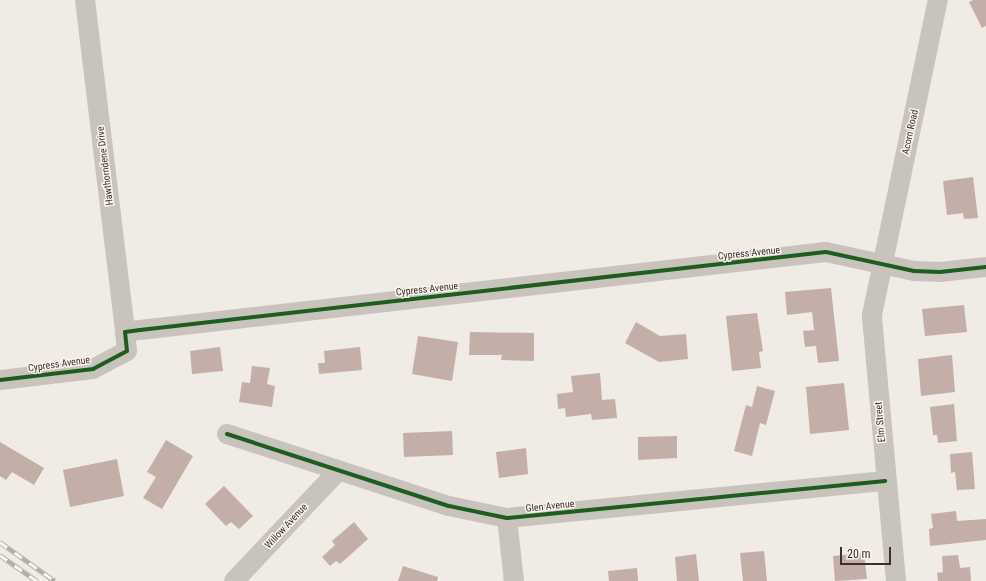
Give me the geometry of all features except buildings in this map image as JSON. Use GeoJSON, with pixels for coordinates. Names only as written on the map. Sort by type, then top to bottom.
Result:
{"type":"FeatureCollection","features":[{"type":"Feature","properties":{"kind":"street","name":"Hawthorndene Drive"},"geometry":{"type":"LineString","coordinates":[[84,0],[125,332]]}},
{"type":"Feature","properties":{"kind":"street","name":"Acorn Road"},"geometry":{"type":"LineString","coordinates":[[881,263],[938,0]]}},
{"type":"Feature","properties":{"kind":"street","name":"Cypress Avenue"},"geometry":{"type":"LineString","coordinates":[[0,380],[93,369],[127,351],[125,332],[826,252],[914,271],[940,272],[986,267]]}},
{"type":"Feature","properties":{"kind":"street","name":"Elm Street"},"geometry":{"type":"LineString","coordinates":[[881,263],[872,315],[885,481],[896,581]]}},
{"type":"Feature","properties":{"kind":"street","name":"Glen Avenue"},"geometry":{"type":"LineString","coordinates":[[227,434],[449,506],[507,518],[885,481]]}},
{"type":"Feature","properties":{"kind":"street","name":"Willow Avenue"},"geometry":{"type":"LineString","coordinates":[[234,581],[338,471]]}},
{"type":"Feature","properties":{"kind":"street"},"geometry":{"type":"LineString","coordinates":[[507,518],[514,581]]}},
{"type":"Feature","properties":{"kind":"railway"},"geometry":{"type":"LineString","coordinates":[[0,542],[55,581]]}},
{"type":"Feature","properties":{"kind":"railway"},"geometry":{"type":"LineString","coordinates":[[0,555],[37,581]]}},
{"type":"Feature","properties":{"kind":"cycle path"},"geometry":{"type":"LineString","coordinates":[[0,380],[93,369],[127,351],[125,332],[140,330],[826,252],[914,271],[940,272],[986,267]]}},
{"type":"Feature","properties":{"kind":"cycle path"},"geometry":{"type":"LineString","coordinates":[[227,434],[449,506],[507,518],[885,481]]}}]}
